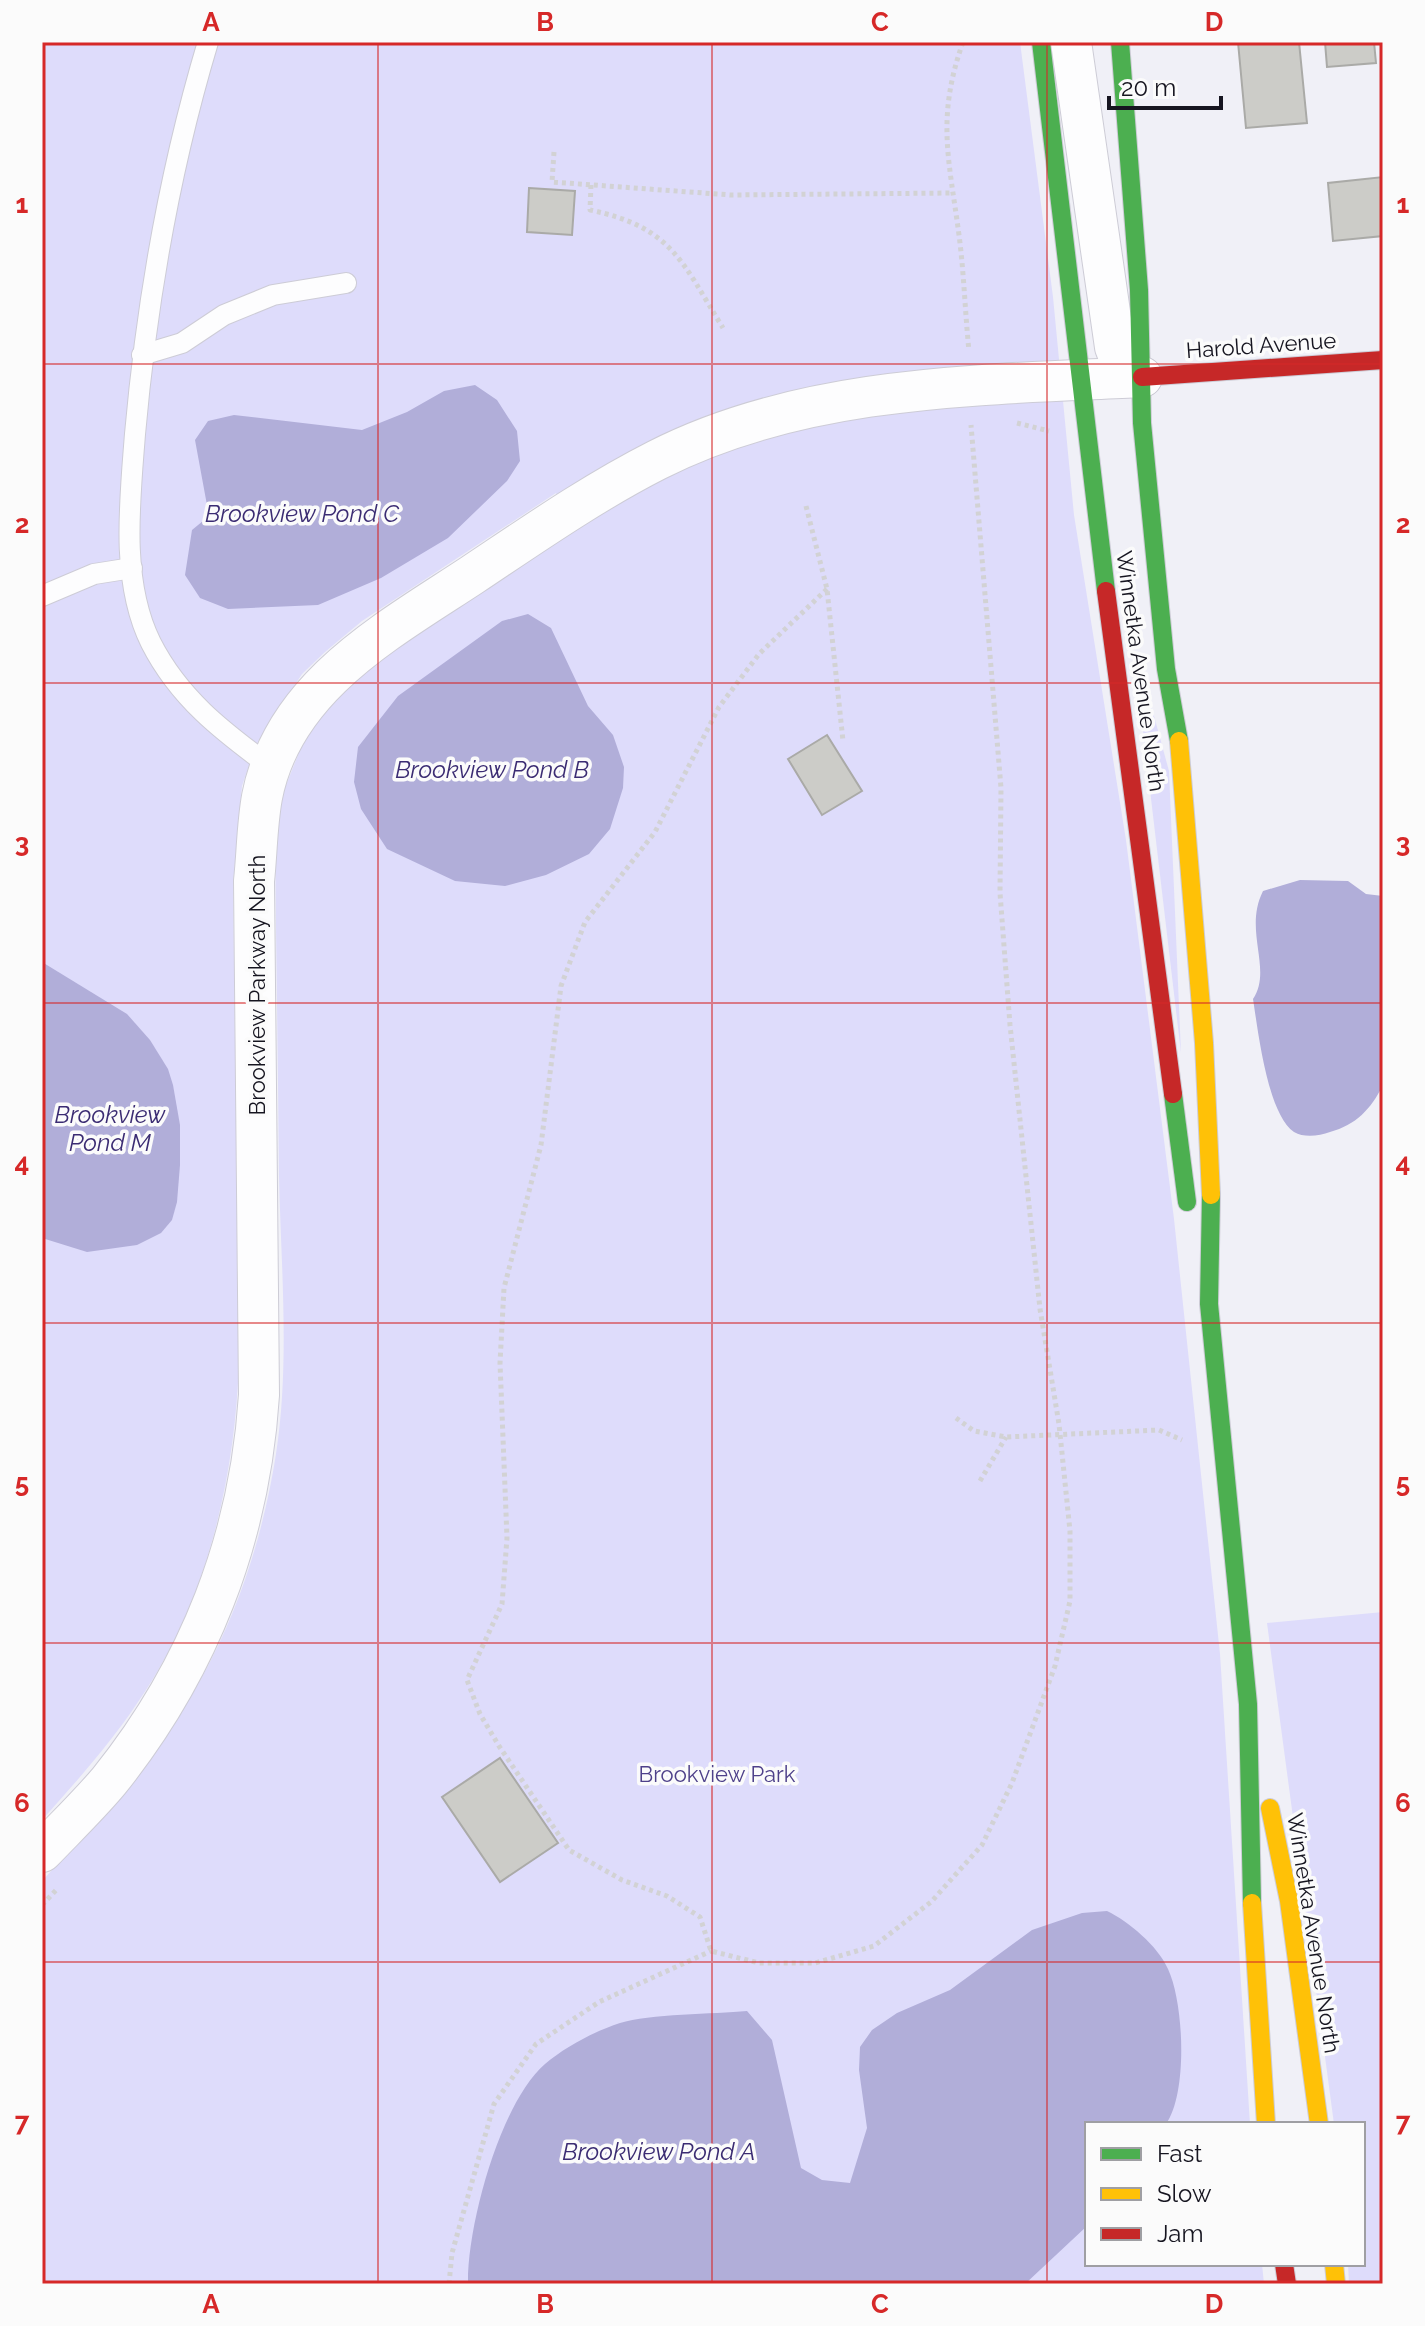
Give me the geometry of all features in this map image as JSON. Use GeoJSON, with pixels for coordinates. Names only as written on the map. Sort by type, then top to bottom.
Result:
{"type":"FeatureCollection","features":[{"type":"Feature","properties":{"kind":"street","name":"Winnetka Avenue North"},"geometry":{"type":"LineString","coordinates":[[1041,42],[1096,514],[1183,1185],[1209,1304]]}},
{"type":"Feature","properties":{"kind":"street"},"geometry":{"type":"LineString","coordinates":[[1071,42],[1115,347],[1123,368],[1142,377]]}},
{"type":"Feature","properties":{"kind":"street","name":"Winnetka Avenue North"},"geometry":{"type":"LineString","coordinates":[[1120,42],[1120,76],[1139,290],[1142,423],[1165,655],[1185,781],[1211,1182],[1209,1304],[1248,1704],[1252,1907],[1266,2122]]}},
{"type":"Feature","properties":{"kind":"street","name":"Harold Avenue"},"geometry":{"type":"LineString","coordinates":[[1142,377],[1383,360]]}},
{"type":"Feature","properties":{"kind":"street","name":"Brookview Parkway North"},"geometry":{"type":"LineString","coordinates":[[51,1868],[179,1677],[212,1613],[245,1507],[255,1457],[259,1395],[254,881],[262,796],[285,735],[338,667],[583,501],[658,459],[737,428],[817,407],[906,392],[1142,377]]}},
{"type":"Feature","properties":{"kind":"street","name":"Winnetka Avenue North"},"geometry":{"type":"LineString","coordinates":[[1248,1704],[1289,1901],[1319,2122]]}},
{"type":"Feature","properties":{"kind":"lane"},"geometry":{"type":"LineString","coordinates":[[208,42],[188,108],[156,253],[142,355],[130,493],[132,568],[137,605],[149,640],[172,680],[208,721],[271,767]]}},
{"type":"Feature","properties":{"kind":"lane"},"geometry":{"type":"LineString","coordinates":[[142,355],[182,343],[224,315],[273,295],[346,283]]}},
{"type":"Feature","properties":{"kind":"lane"},"geometry":{"type":"LineString","coordinates":[[42,596],[94,574],[132,568]]}},
{"type":"Feature","properties":{"kind":"path"},"geometry":{"type":"LineString","coordinates":[[449,2284],[452,2253],[494,2104],[536,2044],[599,2002],[711,1951],[759,1963],[815,1963],[874,1946],[931,1902],[982,1845],[1023,1754],[1055,1666],[1070,1601],[1070,1531],[1060,1435],[1040,1309],[1010,1025],[1000,893],[1001,788],[959,234],[945,142],[949,87],[963,42]]}},
{"type":"Feature","properties":{"kind":"path"},"geometry":{"type":"LineString","coordinates":[[554,152],[552,182],[731,195],[952,193]]}},
{"type":"Feature","properties":{"kind":"path"},"geometry":{"type":"LineString","coordinates":[[591,185],[590,210],[621,217],[653,232],[673,249],[723,328]]}},
{"type":"Feature","properties":{"kind":"path"},"geometry":{"type":"LineString","coordinates":[[806,506],[827,589],[843,741]]}},
{"type":"Feature","properties":{"kind":"path"},"geometry":{"type":"LineString","coordinates":[[711,1951],[700,1917],[667,1896],[622,1880],[569,1850],[499,1746],[480,1714],[467,1680],[502,1604],[507,1538],[500,1363],[504,1288],[541,1145],[561,986],[585,922],[655,832],[719,707],[759,654],[827,589]]}},
{"type":"Feature","properties":{"kind":"path"},"geometry":{"type":"LineString","coordinates":[[956,1418],[974,1431],[1006,1437],[1159,1430],[1180,1438],[1187,1451]]}},
{"type":"Feature","properties":{"kind":"path"},"geometry":{"type":"LineString","coordinates":[[980,1481],[1006,1437]]}},
{"type":"Feature","properties":{"kind":"path"},"geometry":{"type":"LineString","coordinates":[[42,1905],[51,1868]]}},
{"type":"Feature","properties":{"kind":"green space","name":"Brookview Park"},"geometry":{"type":"Polygon","coordinates":[[[42,42],[1020,42],[1053,297],[1074,515],[1126,840],[1174,1219],[1220,1654],[1250,2122],[1085,2122],[1085,2266],[1262,2266],[1264,2284],[42,2284],[42,1881],[148,1759],[202,1677],[228,1624],[249,1568],[265,1512],[276,1454],[284,1350],[275,831],[280,800],[300,750],[324,709],[368,667],[568,535],[556,493],[362,621],[325,652],[302,674],[256,745],[242,786],[233,883],[239,1362],[231,1451],[223,1496],[199,1582],[162,1664],[116,1733],[42,1820],[42,42]]]}},
{"type":"Feature","properties":{"kind":"green space"},"geometry":{"type":"Polygon","coordinates":[[[1144,679],[1169,771],[1181,1053],[1137,680],[1144,679]]]}},
{"type":"Feature","properties":{"kind":"green space"},"geometry":{"type":"Polygon","coordinates":[[[1383,1612],[1383,2284],[1349,2284],[1348,2266],[1365,2266],[1365,2122],[1334,2122],[1267,1623],[1383,1612]]]}},
{"type":"Feature","properties":{"kind":"water","name":"Brookview Pond C"},"geometry":{"type":"Polygon","coordinates":[[[475,385],[497,400],[517,431],[520,461],[507,481],[448,538],[381,578],[318,605],[228,609],[200,598],[185,575],[192,530],[209,516],[195,440],[208,421],[234,415],[362,430],[407,412],[444,391],[475,385]]]}},
{"type":"Feature","properties":{"kind":"water","name":"Brookview Pond B"},"geometry":{"type":"Polygon","coordinates":[[[528,614],[551,628],[588,706],[613,735],[624,767],[623,788],[610,829],[589,854],[546,875],[505,886],[455,881],[387,849],[361,809],[354,782],[358,747],[398,696],[502,621],[528,614]]]}},
{"type":"Feature","properties":{"kind":"water"},"geometry":{"type":"Polygon","coordinates":[[[1300,880],[1348,881],[1366,894],[1383,896],[1383,1085],[1368,1109],[1355,1120],[1339,1129],[1312,1136],[1294,1132],[1277,1108],[1265,1070],[1253,999],[1260,975],[1256,921],[1263,891],[1300,880]]]}},
{"type":"Feature","properties":{"kind":"water","name":"Brookview Pond M"},"geometry":{"type":"Polygon","coordinates":[[[42,962],[127,1014],[150,1040],[168,1069],[180,1125],[177,1202],[172,1220],[161,1233],[137,1245],[87,1252],[42,1238],[42,962]]]}},
{"type":"Feature","properties":{"kind":"water","name":"Brookview Pond A"},"geometry":{"type":"Polygon","coordinates":[[[1107,1911],[1124,1921],[1142,1935],[1168,1969],[1178,2003],[1180,2025],[1178,2091],[1167,2122],[1085,2122],[1085,2228],[1025,2284],[468,2284],[469,2259],[480,2199],[501,2135],[529,2082],[545,2064],[571,2046],[601,2030],[632,2020],[747,2011],[772,2040],[801,2168],[822,2180],[850,2183],[867,2128],[859,2070],[860,2047],[872,2030],[897,2013],[950,1990],[1032,1930],[1082,1913],[1107,1911]]]}},
{"type":"Feature","properties":{"kind":"building"},"geometry":{"type":"Polygon","coordinates":[[[1238,42],[1299,42],[1307,123],[1246,128],[1238,42]]]}},
{"type":"Feature","properties":{"kind":"building"},"geometry":{"type":"Polygon","coordinates":[[[1325,42],[1374,42],[1376,63],[1327,67],[1325,42]]]}},
{"type":"Feature","properties":{"kind":"building"},"geometry":{"type":"Polygon","coordinates":[[[1383,177],[1383,236],[1333,241],[1328,183],[1383,177]]]}},
{"type":"Feature","properties":{"kind":"building"},"geometry":{"type":"Polygon","coordinates":[[[529,188],[575,191],[572,235],[527,232],[529,188]]]}},
{"type":"Feature","properties":{"kind":"building"},"geometry":{"type":"Polygon","coordinates":[[[827,735],[862,791],[822,815],[788,759],[827,735]]]}},
{"type":"Feature","properties":{"kind":"building"},"geometry":{"type":"Polygon","coordinates":[[[500,1758],[558,1843],[500,1882],[442,1797],[500,1758]]]}},
{"type":"Feature","properties":{"kind":"traffic: fast"},"geometry":{"type":"LineString","coordinates":[[1041,42],[1106,591]]}},
{"type":"Feature","properties":{"kind":"traffic: fast"},"geometry":{"type":"LineString","coordinates":[[1120,42],[1139,290],[1142,423],[1166,669],[1179,741]]}},
{"type":"Feature","properties":{"kind":"traffic: fast"},"geometry":{"type":"LineString","coordinates":[[1173,1094],[1187,1202]]}},
{"type":"Feature","properties":{"kind":"traffic: fast"},"geometry":{"type":"LineString","coordinates":[[1211,1195],[1209,1304],[1248,1704],[1252,1903]]}},
{"type":"Feature","properties":{"kind":"traffic: slow"},"geometry":{"type":"LineString","coordinates":[[1179,741],[1204,1043],[1211,1195]]}},
{"type":"Feature","properties":{"kind":"traffic: slow"},"geometry":{"type":"LineString","coordinates":[[1270,1808],[1289,1901],[1319,2122]]}},
{"type":"Feature","properties":{"kind":"traffic: slow"},"geometry":{"type":"LineString","coordinates":[[1252,1903],[1266,2122]]}},
{"type":"Feature","properties":{"kind":"traffic: slow"},"geometry":{"type":"LineString","coordinates":[[1334,2266],[1336,2284]]}},
{"type":"Feature","properties":{"kind":"traffic: jam"},"geometry":{"type":"LineString","coordinates":[[1142,377],[1383,360]]}},
{"type":"Feature","properties":{"kind":"traffic: jam"},"geometry":{"type":"LineString","coordinates":[[1106,591],[1173,1094]]}},
{"type":"Feature","properties":{"kind":"traffic: jam"},"geometry":{"type":"LineString","coordinates":[[1284,2266],[1287,2284]]}}]}
